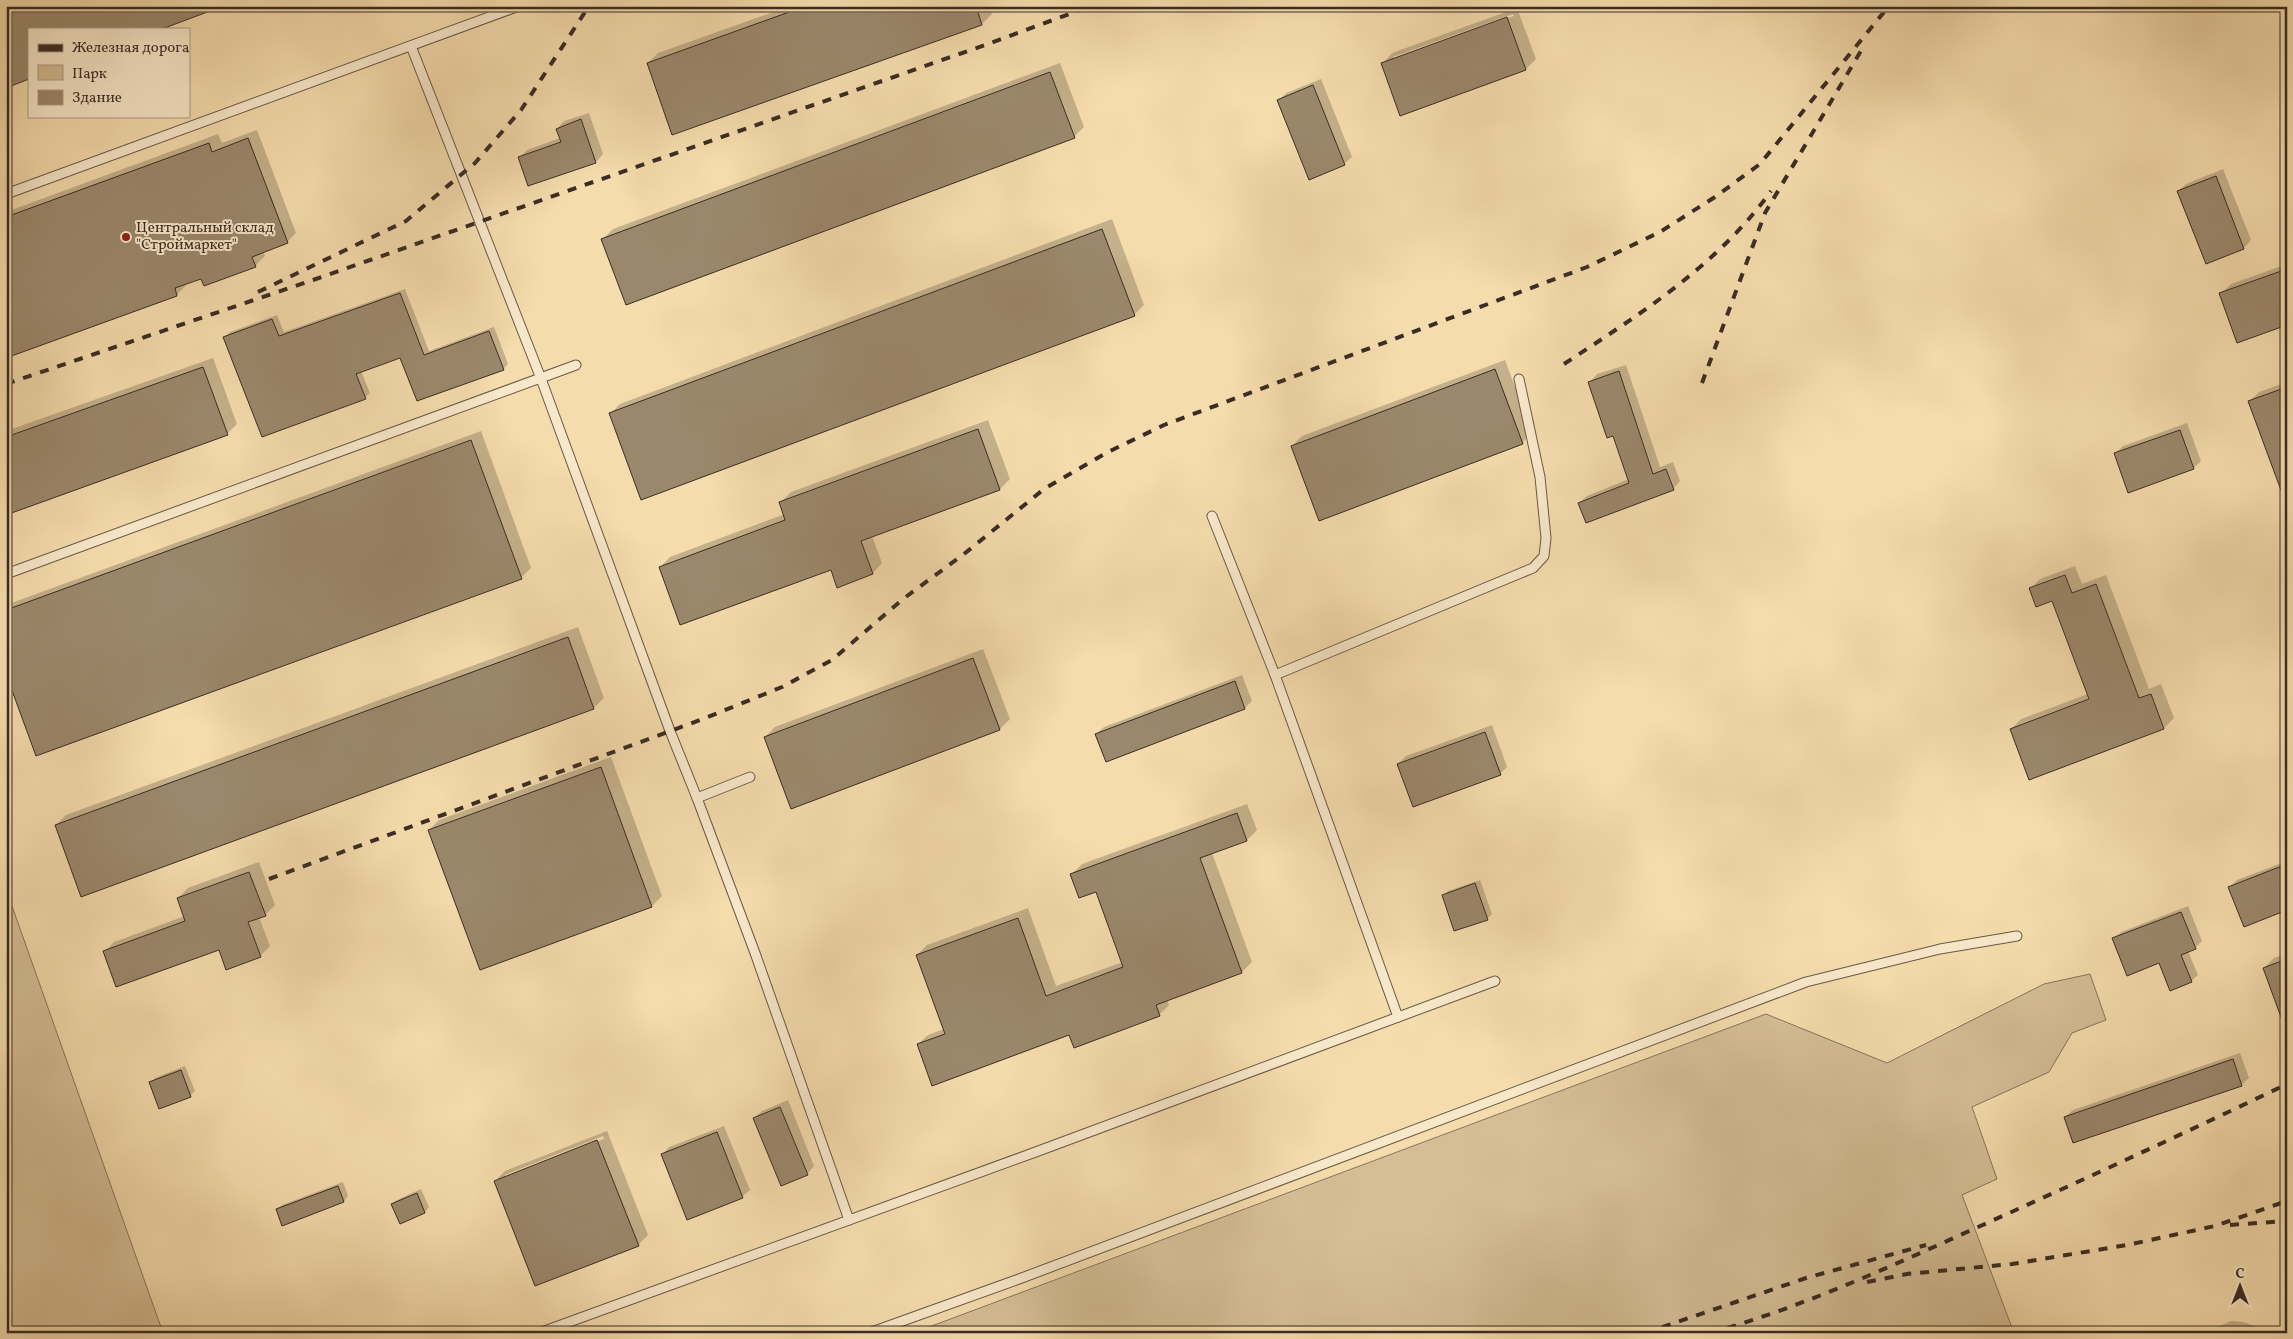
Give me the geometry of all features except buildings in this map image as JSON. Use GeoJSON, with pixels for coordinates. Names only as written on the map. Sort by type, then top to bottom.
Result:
{"type":"FeatureCollection","features":[{"type":"Feature","properties":{"kind":"lane"},"geometry":{"type":"LineString","coordinates":[[6,194],[519,6]]}},
{"type":"Feature","properties":{"kind":"lane"},"geometry":{"type":"LineString","coordinates":[[411,46],[540,376],[666,722],[698,798],[849,1220]]}},
{"type":"Feature","properties":{"kind":"lane"},"geometry":{"type":"LineString","coordinates":[[6,574],[540,376],[576,365]]}},
{"type":"Feature","properties":{"kind":"lane"},"geometry":{"type":"LineString","coordinates":[[1274,675],[1533,568],[1544,556],[1546,538],[1540,477],[1520,379]]}},
{"type":"Feature","properties":{"kind":"lane"},"geometry":{"type":"LineString","coordinates":[[1212,516],[1274,675],[1398,1017]]}},
{"type":"Feature","properties":{"kind":"lane"},"geometry":{"type":"LineString","coordinates":[[698,798],[750,777]]}},
{"type":"Feature","properties":{"kind":"lane"},"geometry":{"type":"LineString","coordinates":[[869,1333],[1019,1279],[1806,982],[1940,949],[2017,936]]}},
{"type":"Feature","properties":{"kind":"lane"},"geometry":{"type":"LineString","coordinates":[[539,1333],[1495,981]]}},
{"type":"Feature","properties":{"kind":"green space"},"geometry":{"type":"Polygon","coordinates":[[[6,889],[163,1333],[6,1333],[6,889]]]}},
{"type":"Feature","properties":{"kind":"green space"},"geometry":{"type":"Polygon","coordinates":[[[2090,974],[2106,1020],[2072,1033],[2049,1072],[1972,1107],[1997,1179],[1962,1195],[2014,1333],[913,1333],[1766,1014],[1887,1063],[2044,984],[2090,974]]]}},
{"type":"Feature","properties":{"kind":"railway"},"geometry":{"type":"LineString","coordinates":[[258,292],[406,221],[475,163],[521,110],[589,6]]}},
{"type":"Feature","properties":{"kind":"railway"},"geometry":{"type":"LineString","coordinates":[[6,384],[313,280],[985,45],[1091,6]]}},
{"type":"Feature","properties":{"kind":"railway"},"geometry":{"type":"LineString","coordinates":[[269,879],[703,719],[782,687],[832,660],[903,599],[964,554],[1044,489],[1106,453],[1164,425],[1587,267],[1660,232],[1715,197],[1760,164],[1884,12]]}},
{"type":"Feature","properties":{"kind":"railway"},"geometry":{"type":"LineString","coordinates":[[1702,383],[1765,213],[1862,49]]}},
{"type":"Feature","properties":{"kind":"railway"},"geometry":{"type":"LineString","coordinates":[[1564,364],[1649,307],[1702,266],[1727,243],[1771,191]]}},
{"type":"Feature","properties":{"kind":"railway"},"geometry":{"type":"LineString","coordinates":[[1710,1333],[1776,1312],[1872,1274],[2087,1178],[2287,1084]]}},
{"type":"Feature","properties":{"kind":"railway"},"geometry":{"type":"LineString","coordinates":[[1867,1282],[1907,1274],[2012,1264],[2127,1245],[2215,1226],[2287,1201]]}},
{"type":"Feature","properties":{"kind":"railway"},"geometry":{"type":"LineString","coordinates":[[2230,1225],[2287,1221]]}},
{"type":"Feature","properties":{"kind":"railway"},"geometry":{"type":"LineString","coordinates":[[1645,1333],[1806,1278],[1926,1245]]}},
{"type":"Feature","properties":{"kind":"place","name":"Центральный склад \"Строймаркет\""},"geometry":{"type":"Point","coordinates":[126,237]}}]}
